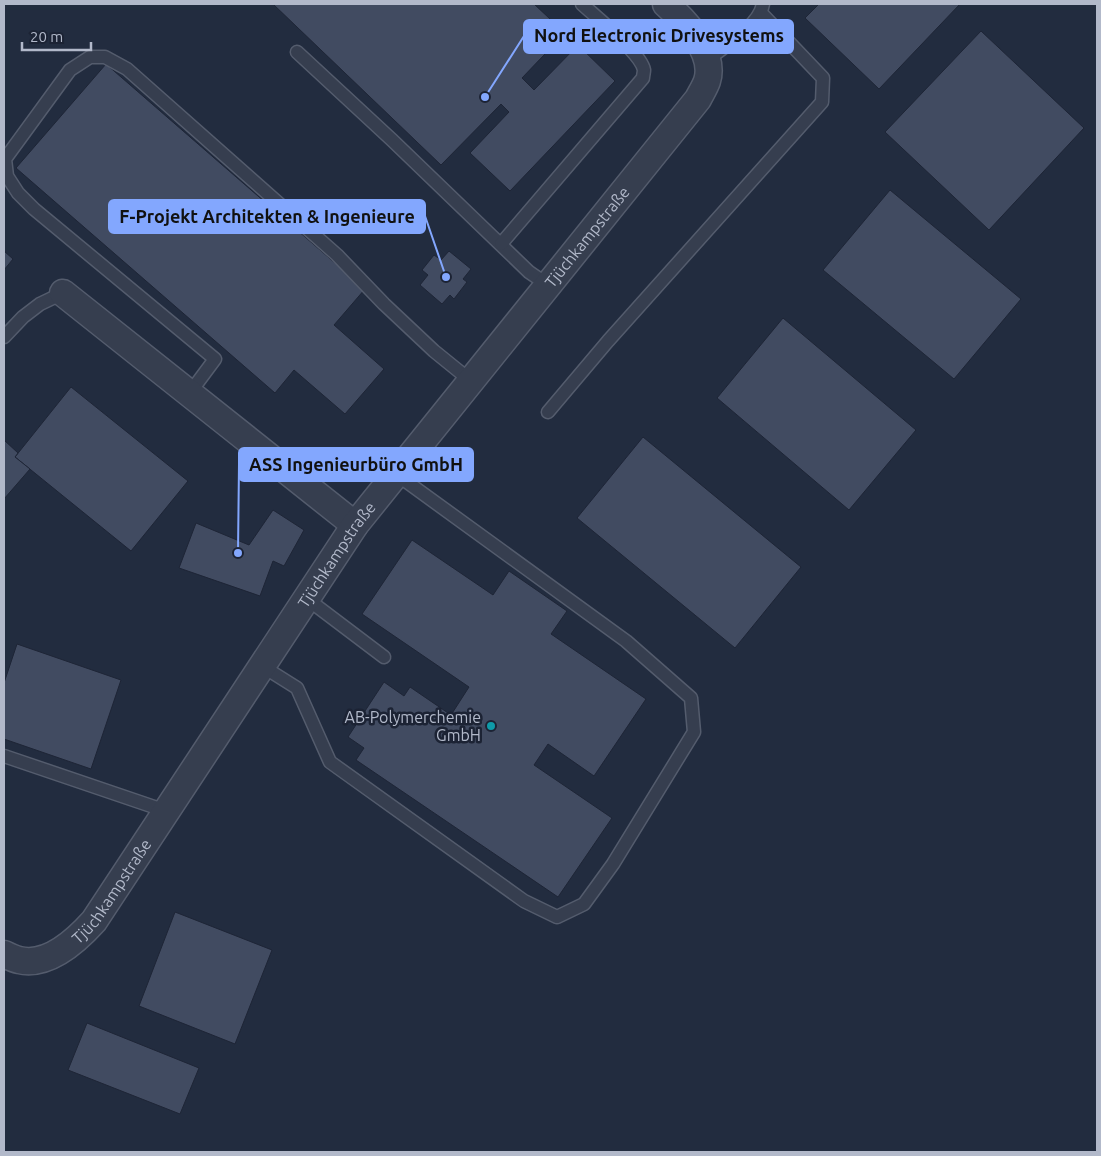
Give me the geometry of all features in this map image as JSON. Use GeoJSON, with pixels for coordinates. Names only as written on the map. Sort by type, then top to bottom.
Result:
{"type":"FeatureCollection","features":[{"type":"Feature","properties":{"kind":"street","name":"Tjüchkampstraße"},"geometry":{"type":"LineString","coordinates":[[4,954],[20,960],[39,960],[60,951],[79,938],[94,921],[354,525],[698,99],[707,80],[707,60],[697,38],[678,14],[666,4]]}},
{"type":"Feature","properties":{"kind":"street"},"geometry":{"type":"LineString","coordinates":[[63,293],[354,525]]}},
{"type":"Feature","properties":{"kind":"lane"},"geometry":{"type":"LineString","coordinates":[[501,244],[643,78],[644,69],[627,45],[582,4]]}},
{"type":"Feature","properties":{"kind":"lane"},"geometry":{"type":"LineString","coordinates":[[548,412],[608,341],[822,102],[823,78],[762,8],[744,31],[707,60]]}},
{"type":"Feature","properties":{"kind":"lane"},"geometry":{"type":"LineString","coordinates":[[297,52],[530,272],[548,286]]}},
{"type":"Feature","properties":{"kind":"lane"},"geometry":{"type":"LineString","coordinates":[[189,394],[215,359],[34,209],[18,193],[7,176],[5,160],[70,70],[90,57],[105,57],[128,69],[337,255],[384,304],[434,350],[471,380]]}},
{"type":"Feature","properties":{"kind":"lane"},"geometry":{"type":"LineString","coordinates":[[4,337],[23,317],[40,304],[63,293]]}},
{"type":"Feature","properties":{"kind":"lane"},"geometry":{"type":"LineString","coordinates":[[262,666],[297,688],[330,762],[524,901],[557,917],[584,904],[613,864],[650,800],[694,732],[691,698],[626,641],[396,474]]}},
{"type":"Feature","properties":{"kind":"lane"},"geometry":{"type":"LineString","coordinates":[[306,598],[384,657]]}},
{"type":"Feature","properties":{"kind":"lane"},"geometry":{"type":"LineString","coordinates":[[4,756],[166,811]]}},
{"type":"Feature","properties":{"kind":"building"},"geometry":{"type":"Polygon","coordinates":[[[273,4],[534,4],[565,33],[522,78],[534,90],[578,45],[615,81],[510,191],[470,153],[509,112],[501,104],[441,165],[273,4]]]}},
{"type":"Feature","properties":{"kind":"building"},"geometry":{"type":"Polygon","coordinates":[[[819,4],[960,4],[879,89],[805,18],[819,4]]]}},
{"type":"Feature","properties":{"kind":"building"},"geometry":{"type":"Polygon","coordinates":[[[981,31],[1084,128],[989,230],[885,132],[981,31]]]}},
{"type":"Feature","properties":{"kind":"building"},"geometry":{"type":"Polygon","coordinates":[[[106,64],[365,289],[334,325],[384,369],[345,414],[294,370],[275,393],[16,168],[106,64]]]}},
{"type":"Feature","properties":{"kind":"building"},"geometry":{"type":"Polygon","coordinates":[[[890,190],[1021,299],[954,379],[823,270],[890,190]]]}},
{"type":"Feature","properties":{"kind":"building"},"geometry":{"type":"Polygon","coordinates":[[[4,251],[13,259],[4,270],[4,251]]]}},
{"type":"Feature","properties":{"kind":"building"},"geometry":{"type":"Polygon","coordinates":[[[449,251],[471,269],[463,279],[467,282],[454,299],[450,295],[442,304],[420,285],[428,275],[422,270],[434,255],[441,260],[449,251]]]}},
{"type":"Feature","properties":{"kind":"building"},"geometry":{"type":"Polygon","coordinates":[[[783,318],[916,430],[849,510],[717,398],[783,318]]]}},
{"type":"Feature","properties":{"kind":"building"},"geometry":{"type":"Polygon","coordinates":[[[71,387],[188,481],[131,551],[15,457],[71,387]]]}},
{"type":"Feature","properties":{"kind":"building"},"geometry":{"type":"Polygon","coordinates":[[[643,437],[801,567],[735,648],[577,518],[643,437]]]}},
{"type":"Feature","properties":{"kind":"building"},"geometry":{"type":"Polygon","coordinates":[[[4,440],[18,453],[15,457],[30,469],[4,499],[4,440]]]}},
{"type":"Feature","properties":{"kind":"building"},"geometry":{"type":"Polygon","coordinates":[[[273,510],[304,530],[284,566],[273,561],[260,596],[179,568],[196,523],[249,545],[273,510]]]}},
{"type":"Feature","properties":{"kind":"building","name":"AB-Polymerchemie GmbH"},"geometry":{"type":"Polygon","coordinates":[[[412,540],[493,595],[509,571],[567,611],[551,634],[646,699],[594,776],[548,744],[534,765],[612,818],[558,897],[356,760],[364,748],[348,737],[384,682],[404,696],[410,687],[451,715],[469,687],[362,614],[412,540]]]}},
{"type":"Feature","properties":{"kind":"building"},"geometry":{"type":"Polygon","coordinates":[[[17,644],[121,680],[91,769],[4,739],[4,683],[17,644]]]}},
{"type":"Feature","properties":{"kind":"building"},"geometry":{"type":"Polygon","coordinates":[[[175,912],[272,950],[235,1044],[139,1006],[175,912]]]}},
{"type":"Feature","properties":{"kind":"building"},"geometry":{"type":"Polygon","coordinates":[[[87,1023],[199,1068],[180,1114],[68,1070],[87,1023]]]}},
{"type":"Feature","properties":{"kind":"place","name":"Nord Electronic Drivesystems"},"geometry":{"type":"Point","coordinates":[485,97]}},
{"type":"Feature","properties":{"kind":"place","name":"F-Projekt Architekten & Ingenieure"},"geometry":{"type":"Point","coordinates":[446,277]}},
{"type":"Feature","properties":{"kind":"place","name":"ASS Ingenieurbüro GmbH"},"geometry":{"type":"Point","coordinates":[238,553]}},
{"type":"Feature","properties":{"kind":"place","name":"AB-Polymerchemie GmbH"},"geometry":{"type":"Point","coordinates":[491,726]}}]}
